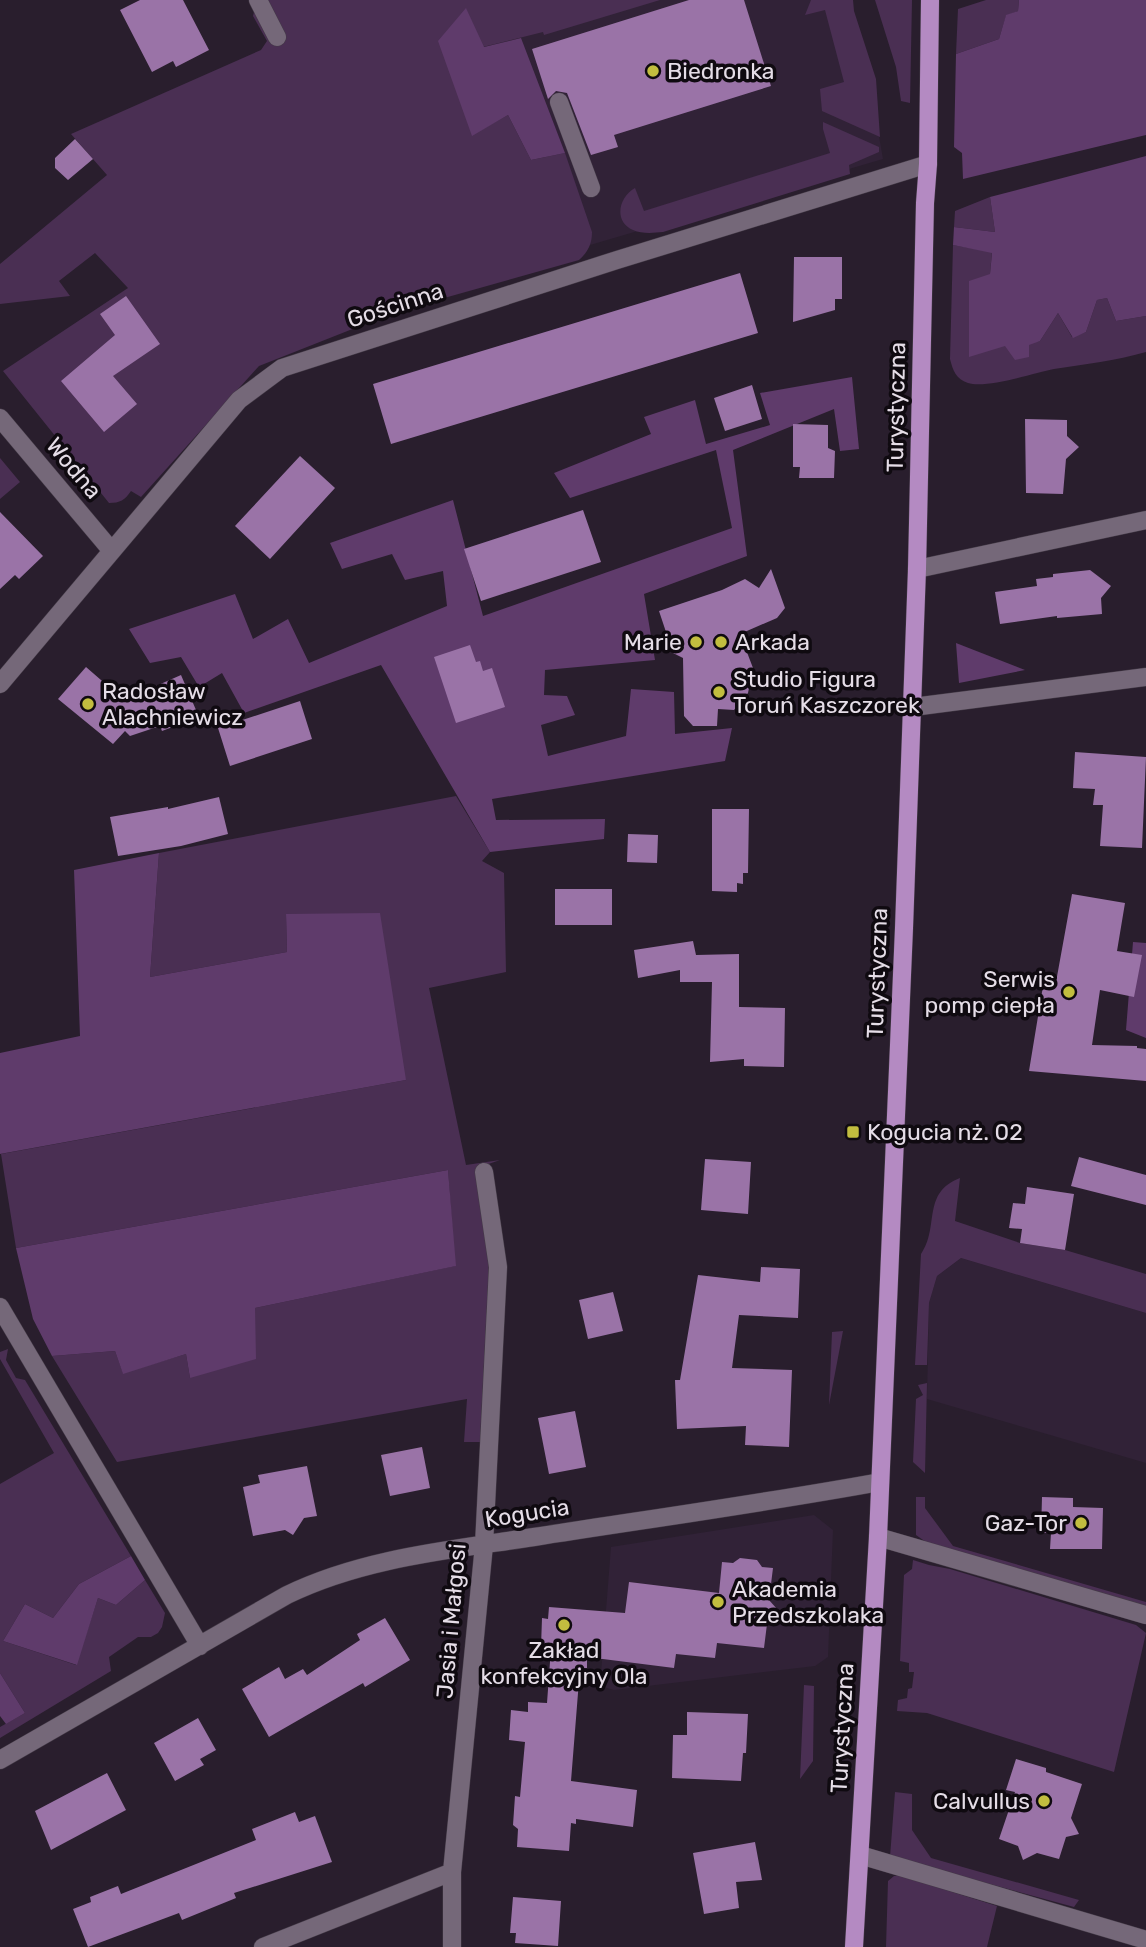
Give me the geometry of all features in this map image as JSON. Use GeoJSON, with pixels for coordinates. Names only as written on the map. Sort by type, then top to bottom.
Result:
{"type":"FeatureCollection","features":[{"type":"Feature","properties":{"kind":"main road","name":"Turystyczna"},"geometry":{"type":"LineString","coordinates":[[854,1947],[878,1537],[913,707],[930,0]]}},
{"type":"Feature","properties":{"kind":"street"},"geometry":{"type":"LineString","coordinates":[[258,0],[277,37]]}},
{"type":"Feature","properties":{"kind":"street"},"geometry":{"type":"LineString","coordinates":[[559,102],[591,188]]}},
{"type":"Feature","properties":{"kind":"street","name":"Gościnna"},"geometry":{"type":"LineString","coordinates":[[0,684],[239,400],[282,368],[604,264],[928,164]]}},
{"type":"Feature","properties":{"kind":"street","name":"Wodna"},"geometry":{"type":"LineString","coordinates":[[0,418],[111,550]]}},
{"type":"Feature","properties":{"kind":"street"},"geometry":{"type":"LineString","coordinates":[[917,569],[1146,520]]}},
{"type":"Feature","properties":{"kind":"street"},"geometry":{"type":"LineString","coordinates":[[913,707],[1146,677]]}},
{"type":"Feature","properties":{"kind":"street","name":"Jasia i Małgosi"},"geometry":{"type":"LineString","coordinates":[[452,1947],[452,1872],[484,1545],[498,1267],[484,1172]]}},
{"type":"Feature","properties":{"kind":"street"},"geometry":{"type":"LineString","coordinates":[[0,1307],[200,1646]]}},
{"type":"Feature","properties":{"kind":"street","name":"Kogucia"},"geometry":{"type":"LineString","coordinates":[[0,1760],[287,1595],[323,1578],[358,1567],[484,1545],[880,1482]]}},
{"type":"Feature","properties":{"kind":"street"},"geometry":{"type":"LineString","coordinates":[[878,1537],[1146,1615]]}},
{"type":"Feature","properties":{"kind":"street"},"geometry":{"type":"LineString","coordinates":[[860,1855],[1146,1940]]}},
{"type":"Feature","properties":{"kind":"street"},"geometry":{"type":"LineString","coordinates":[[263,1947],[452,1872]]}},
{"type":"Feature","properties":{"kind":"shaded area"},"geometry":{"type":"Polygon","coordinates":[[[250,0],[660,0],[544,35],[543,32],[483,47],[466,9],[472,135],[508,115],[531,160],[565,153],[592,232],[589,247],[579,260],[398,311],[259,366],[141,497],[131,491],[122,500],[109,503],[3,371],[128,288],[95,253],[59,281],[70,296],[0,304],[0,264],[107,175],[71,134],[261,50],[267,41],[253,16],[255,8],[250,0]]]}},
{"type":"Feature","properties":{"kind":"shaded area"},"geometry":{"type":"Polygon","coordinates":[[[470,0],[841,0],[868,74],[883,159],[590,245],[470,0]]]}},
{"type":"Feature","properties":{"kind":"shaded area"},"geometry":{"type":"Polygon","coordinates":[[[811,0],[853,0],[854,11],[876,79],[880,137],[822,111],[820,89],[844,82],[825,10],[805,15],[811,0]]]}},
{"type":"Feature","properties":{"kind":"shaded area"},"geometry":{"type":"Polygon","coordinates":[[[875,0],[912,0],[910,103],[901,101],[896,67],[875,0]]]}},
{"type":"Feature","properties":{"kind":"shaded area"},"geometry":{"type":"Polygon","coordinates":[[[986,0],[1019,0],[1018,11],[1006,16],[999,39],[956,54],[958,9],[986,0]]]}},
{"type":"Feature","properties":{"kind":"shaded area"},"geometry":{"type":"Polygon","coordinates":[[[1019,0],[1146,0],[1146,135],[963,179],[962,153],[954,147],[956,54],[999,39],[1006,15],[1018,11],[1019,0]]]}},
{"type":"Feature","properties":{"kind":"shaded area"},"geometry":{"type":"Polygon","coordinates":[[[466,8],[484,47],[521,38],[565,153],[531,160],[508,115],[472,136],[438,41],[466,8]]]}},
{"type":"Feature","properties":{"kind":"shaded area"},"geometry":{"type":"Polygon","coordinates":[[[823,122],[879,147],[879,152],[849,165],[850,174],[663,232],[636,231],[623,221],[620,209],[622,203],[635,188],[644,211],[830,153],[823,122]]]}},
{"type":"Feature","properties":{"kind":"shaded area"},"geometry":{"type":"Polygon","coordinates":[[[1146,156],[1146,316],[1116,321],[1107,298],[1097,300],[1086,332],[1073,338],[1058,313],[1040,341],[1029,345],[1029,357],[1015,360],[1005,346],[969,357],[969,281],[990,274],[992,253],[953,245],[954,227],[995,232],[990,197],[1146,156]]]}},
{"type":"Feature","properties":{"kind":"shaded area"},"geometry":{"type":"Polygon","coordinates":[[[990,197],[995,232],[954,227],[955,211],[990,197]]]}},
{"type":"Feature","properties":{"kind":"shaded area"},"geometry":{"type":"Polygon","coordinates":[[[953,245],[992,252],[990,274],[1006,346],[1040,341],[1058,313],[1072,337],[1086,332],[1097,300],[1107,298],[1116,321],[1146,316],[1146,352],[986,384],[964,381],[956,374],[950,359],[953,245]]]}},
{"type":"Feature","properties":{"kind":"shaded area"},"geometry":{"type":"Polygon","coordinates":[[[852,377],[859,449],[840,451],[834,409],[733,450],[747,556],[644,594],[655,660],[545,670],[544,695],[567,696],[575,715],[541,725],[548,756],[626,736],[631,689],[674,692],[675,734],[732,728],[725,761],[492,799],[496,820],[605,819],[604,839],[490,852],[381,665],[244,713],[222,673],[199,687],[181,657],[150,663],[129,629],[235,594],[253,639],[288,619],[309,663],[447,606],[443,571],[405,580],[392,554],[342,569],[330,543],[453,500],[483,616],[732,528],[716,450],[570,498],[554,473],[651,434],[644,417],[695,400],[706,444],[770,425],[760,393],[852,377]]]}},
{"type":"Feature","properties":{"kind":"shaded area"},"geometry":{"type":"Polygon","coordinates":[[[0,458],[20,482],[0,499],[0,458]]]}},
{"type":"Feature","properties":{"kind":"shaded area"},"geometry":{"type":"Polygon","coordinates":[[[956,643],[1025,670],[959,683],[956,643]]]}},
{"type":"Feature","properties":{"kind":"shaded area"},"geometry":{"type":"Polygon","coordinates":[[[456,796],[490,852],[482,861],[504,873],[506,972],[429,988],[466,1165],[500,1160],[477,1168],[489,1265],[480,1442],[464,1442],[467,1399],[117,1462],[52,1356],[115,1351],[123,1373],[186,1354],[190,1378],[255,1308],[455,1266],[448,1170],[16,1248],[1,1154],[406,1080],[286,914],[287,952],[150,977],[159,853],[456,796]]]}},
{"type":"Feature","properties":{"kind":"shaded area"},"geometry":{"type":"Polygon","coordinates":[[[159,853],[150,977],[287,952],[286,914],[380,913],[406,1080],[0,1154],[0,1053],[80,1036],[74,870],[159,853]]]}},
{"type":"Feature","properties":{"kind":"shaded area"},"geometry":{"type":"Polygon","coordinates":[[[1133,942],[1146,943],[1146,1038],[1126,1030],[1133,942]]]}},
{"type":"Feature","properties":{"kind":"shaded area"},"geometry":{"type":"Polygon","coordinates":[[[448,1170],[456,1266],[255,1308],[256,1359],[190,1378],[186,1354],[123,1374],[115,1351],[52,1356],[33,1319],[16,1248],[448,1170]]]}},
{"type":"Feature","properties":{"kind":"shaded area"},"geometry":{"type":"Polygon","coordinates":[[[960,1178],[955,1221],[1020,1243],[1065,1250],[1146,1274],[1146,1313],[961,1258],[937,1276],[929,1303],[927,1365],[915,1365],[921,1254],[927,1244],[940,1192],[960,1178]]]}},
{"type":"Feature","properties":{"kind":"shaded area"},"geometry":{"type":"Polygon","coordinates":[[[961,1258],[1146,1313],[1146,1463],[927,1399],[929,1303],[937,1276],[961,1258]]]}},
{"type":"Feature","properties":{"kind":"shaded area"},"geometry":{"type":"Polygon","coordinates":[[[843,1331],[829,1405],[832,1332],[843,1331]]]}},
{"type":"Feature","properties":{"kind":"shaded area"},"geometry":{"type":"Polygon","coordinates":[[[8,1349],[6,1360],[16,1378],[25,1380],[131,1556],[79,1584],[53,1618],[25,1604],[3,1641],[76,1665],[98,1598],[116,1605],[145,1580],[165,1613],[158,1633],[151,1637],[138,1637],[109,1657],[111,1671],[0,1738],[0,1727],[25,1713],[0,1673],[0,1484],[54,1453],[0,1359],[0,1352],[8,1349]]]}},
{"type":"Feature","properties":{"kind":"shaded area"},"geometry":{"type":"Polygon","coordinates":[[[927,1383],[925,1473],[913,1462],[916,1399],[923,1395],[918,1385],[927,1383]]]}},
{"type":"Feature","properties":{"kind":"shaded area"},"geometry":{"type":"Polygon","coordinates":[[[916,1497],[925,1497],[925,1508],[953,1546],[1146,1602],[1146,1606],[933,1547],[916,1535],[916,1497]]]}},
{"type":"Feature","properties":{"kind":"shaded area","name":"Akademia Przedszkolaka"},"geometry":{"type":"Polygon","coordinates":[[[814,1515],[833,1530],[828,1657],[815,1666],[614,1690],[600,1686],[611,1547],[814,1515]]]}},
{"type":"Feature","properties":{"kind":"shaded area"},"geometry":{"type":"Polygon","coordinates":[[[131,1556],[145,1580],[116,1605],[98,1598],[77,1665],[3,1641],[25,1604],[53,1618],[79,1584],[131,1556]]]}},
{"type":"Feature","properties":{"kind":"shaded area"},"geometry":{"type":"Polygon","coordinates":[[[913,1560],[1136,1625],[1146,1633],[1114,1772],[927,1713],[897,1711],[898,1700],[907,1698],[908,1689],[912,1688],[914,1672],[909,1672],[909,1663],[900,1661],[904,1575],[912,1569],[913,1560]]]}},
{"type":"Feature","properties":{"kind":"shaded area"},"geometry":{"type":"Polygon","coordinates":[[[0,1673],[25,1713],[6,1724],[0,1716],[0,1673]]]}},
{"type":"Feature","properties":{"kind":"shaded area"},"geometry":{"type":"Polygon","coordinates":[[[804,1685],[814,1686],[813,1761],[800,1779],[804,1685]]]}},
{"type":"Feature","properties":{"kind":"shaded area"},"geometry":{"type":"Polygon","coordinates":[[[895,1792],[912,1794],[912,1830],[931,1858],[1079,1900],[1074,1907],[890,1857],[895,1792]]]}},
{"type":"Feature","properties":{"kind":"shaded area"},"geometry":{"type":"Polygon","coordinates":[[[894,1876],[902,1876],[997,1906],[987,1947],[886,1947],[888,1881],[894,1876]]]}},
{"type":"Feature","properties":{"kind":"building"},"geometry":{"type":"Polygon","coordinates":[[[140,0],[183,0],[209,50],[176,67],[173,61],[152,72],[120,10],[140,0]]]}},
{"type":"Feature","properties":{"kind":"building","name":"Biedronka"},"geometry":{"type":"Polygon","coordinates":[[[689,0],[744,0],[771,86],[614,135],[618,147],[591,155],[567,93],[556,91],[548,99],[532,49],[689,0]]]}},
{"type":"Feature","properties":{"kind":"building"},"geometry":{"type":"Polygon","coordinates":[[[75,139],[93,159],[68,180],[55,168],[55,158],[75,139]]]}},
{"type":"Feature","properties":{"kind":"building"},"geometry":{"type":"Polygon","coordinates":[[[794,257],[842,257],[842,299],[835,299],[835,310],[793,322],[794,257]]]}},
{"type":"Feature","properties":{"kind":"building"},"geometry":{"type":"Polygon","coordinates":[[[740,273],[758,333],[391,444],[373,384],[740,273]]]}},
{"type":"Feature","properties":{"kind":"building"},"geometry":{"type":"Polygon","coordinates":[[[126,296],[160,344],[113,376],[137,404],[104,432],[61,381],[115,335],[100,314],[126,296]]]}},
{"type":"Feature","properties":{"kind":"building"},"geometry":{"type":"Polygon","coordinates":[[[752,385],[762,419],[725,431],[714,398],[752,385]]]}},
{"type":"Feature","properties":{"kind":"building"},"geometry":{"type":"Polygon","coordinates":[[[1025,419],[1067,420],[1067,436],[1079,447],[1066,459],[1063,494],[1026,493],[1025,419]]]}},
{"type":"Feature","properties":{"kind":"building"},"geometry":{"type":"Polygon","coordinates":[[[793,424],[828,425],[828,448],[835,451],[834,478],[799,478],[800,467],[793,467],[793,424]]]}},
{"type":"Feature","properties":{"kind":"building"},"geometry":{"type":"Polygon","coordinates":[[[300,456],[335,488],[270,559],[235,526],[300,456]]]}},
{"type":"Feature","properties":{"kind":"building"},"geometry":{"type":"Polygon","coordinates":[[[583,510],[601,562],[481,601],[464,549],[583,510]]]}},
{"type":"Feature","properties":{"kind":"building"},"geometry":{"type":"Polygon","coordinates":[[[0,512],[43,556],[19,579],[15,575],[0,589],[0,512]]]}},
{"type":"Feature","properties":{"kind":"building"},"geometry":{"type":"Polygon","coordinates":[[[771,569],[785,608],[777,618],[740,634],[753,668],[748,693],[734,710],[718,709],[717,726],[693,726],[684,716],[683,658],[673,653],[659,611],[722,590],[745,579],[759,588],[771,569]]]}},
{"type":"Feature","properties":{"kind":"building"},"geometry":{"type":"Polygon","coordinates":[[[1090,570],[1111,586],[1101,598],[1102,614],[1057,616],[1000,624],[995,592],[1037,586],[1036,579],[1053,577],[1053,574],[1090,570]]]}},
{"type":"Feature","properties":{"kind":"building"},"geometry":{"type":"Polygon","coordinates":[[[470,645],[476,662],[480,661],[483,671],[492,668],[505,707],[456,723],[434,657],[470,645]]]}},
{"type":"Feature","properties":{"kind":"building"},"geometry":{"type":"Polygon","coordinates":[[[86,667],[124,700],[181,675],[199,717],[162,731],[160,726],[130,736],[125,731],[113,744],[58,699],[86,667]]]}},
{"type":"Feature","properties":{"kind":"building"},"geometry":{"type":"Polygon","coordinates":[[[300,701],[312,739],[230,766],[218,728],[300,701]]]}},
{"type":"Feature","properties":{"kind":"building"},"geometry":{"type":"Polygon","coordinates":[[[1075,752],[1146,757],[1142,848],[1100,846],[1103,805],[1093,805],[1095,789],[1073,788],[1075,752]]]}},
{"type":"Feature","properties":{"kind":"building"},"geometry":{"type":"Polygon","coordinates":[[[219,797],[228,834],[181,846],[118,856],[110,817],[168,809],[219,797]]]}},
{"type":"Feature","properties":{"kind":"building"},"geometry":{"type":"Polygon","coordinates":[[[712,809],[749,809],[748,873],[743,873],[743,884],[737,883],[737,892],[712,891],[712,809]]]}},
{"type":"Feature","properties":{"kind":"building"},"geometry":{"type":"Polygon","coordinates":[[[628,834],[658,835],[657,863],[627,862],[628,834]]]}},
{"type":"Feature","properties":{"kind":"building"},"geometry":{"type":"Polygon","coordinates":[[[555,889],[612,889],[612,925],[555,925],[555,889]]]}},
{"type":"Feature","properties":{"kind":"building"},"geometry":{"type":"Polygon","coordinates":[[[1072,894],[1125,903],[1117,951],[1142,955],[1134,997],[1100,990],[1092,1045],[1137,1046],[1146,1049],[1146,1081],[1029,1071],[1044,980],[1056,982],[1072,894]]]}},
{"type":"Feature","properties":{"kind":"building"},"geometry":{"type":"Polygon","coordinates":[[[693,941],[696,955],[739,954],[739,1007],[785,1008],[784,1067],[744,1066],[744,1059],[710,1062],[712,982],[680,982],[680,970],[638,978],[634,950],[693,941]]]}},
{"type":"Feature","properties":{"kind":"building"},"geometry":{"type":"Polygon","coordinates":[[[1079,1157],[1146,1175],[1146,1205],[1071,1186],[1079,1157]]]}},
{"type":"Feature","properties":{"kind":"building"},"geometry":{"type":"Polygon","coordinates":[[[705,1159],[751,1162],[748,1214],[701,1210],[705,1159]]]}},
{"type":"Feature","properties":{"kind":"building"},"geometry":{"type":"Polygon","coordinates":[[[1027,1187],[1074,1194],[1065,1250],[1020,1243],[1022,1229],[1009,1228],[1013,1203],[1025,1204],[1027,1187]]]}},
{"type":"Feature","properties":{"kind":"building"},"geometry":{"type":"Polygon","coordinates":[[[761,1267],[800,1269],[798,1318],[739,1315],[732,1368],[792,1370],[789,1447],[745,1445],[746,1426],[677,1429],[675,1380],[680,1380],[698,1275],[760,1282],[761,1267]]]}},
{"type":"Feature","properties":{"kind":"building"},"geometry":{"type":"Polygon","coordinates":[[[613,1292],[623,1331],[588,1339],[579,1300],[613,1292]]]}},
{"type":"Feature","properties":{"kind":"building"},"geometry":{"type":"Polygon","coordinates":[[[575,1411],[586,1467],[549,1474],[538,1418],[575,1411]]]}},
{"type":"Feature","properties":{"kind":"building"},"geometry":{"type":"Polygon","coordinates":[[[422,1447],[430,1488],[390,1496],[381,1455],[422,1447]]]}},
{"type":"Feature","properties":{"kind":"building"},"geometry":{"type":"Polygon","coordinates":[[[307,1466],[317,1516],[304,1518],[293,1535],[285,1530],[253,1536],[243,1487],[260,1483],[258,1475],[307,1466]]]}},
{"type":"Feature","properties":{"kind":"building"},"geometry":{"type":"Polygon","coordinates":[[[1042,1497],[1073,1498],[1073,1507],[1103,1508],[1102,1549],[1050,1549],[1051,1533],[1041,1533],[1042,1497]]]}},
{"type":"Feature","properties":{"kind":"building"},"geometry":{"type":"Polygon","coordinates":[[[740,1558],[757,1560],[762,1567],[773,1568],[769,1600],[777,1609],[768,1616],[764,1648],[717,1643],[715,1658],[676,1654],[674,1668],[587,1657],[587,1668],[580,1668],[571,1781],[637,1790],[633,1827],[576,1819],[576,1824],[571,1823],[569,1851],[517,1847],[518,1829],[513,1825],[515,1796],[520,1797],[525,1742],[509,1740],[511,1710],[528,1712],[528,1702],[547,1703],[551,1648],[541,1647],[542,1618],[548,1619],[549,1607],[625,1613],[629,1582],[719,1593],[722,1562],[733,1563],[740,1558]]]}},
{"type":"Feature","properties":{"kind":"building"},"geometry":{"type":"Polygon","coordinates":[[[385,1618],[410,1660],[365,1687],[363,1683],[269,1737],[242,1689],[279,1667],[285,1679],[303,1669],[307,1675],[360,1640],[357,1634],[385,1618]]]}},
{"type":"Feature","properties":{"kind":"building"},"geometry":{"type":"Polygon","coordinates":[[[687,1712],[748,1714],[741,1781],[672,1778],[673,1735],[687,1735],[687,1712]]]}},
{"type":"Feature","properties":{"kind":"building"},"geometry":{"type":"Polygon","coordinates":[[[198,1718],[216,1750],[200,1759],[204,1765],[175,1781],[154,1743],[198,1718]]]}},
{"type":"Feature","properties":{"kind":"building"},"geometry":{"type":"Polygon","coordinates":[[[1016,1759],[1046,1768],[1046,1772],[1082,1784],[1071,1818],[1079,1834],[1066,1837],[1059,1859],[1037,1853],[1023,1860],[1018,1846],[999,1839],[1015,1792],[1006,1790],[1016,1759]]]}},
{"type":"Feature","properties":{"kind":"building"},"geometry":{"type":"Polygon","coordinates":[[[107,1773],[126,1810],[51,1850],[35,1811],[107,1773]]]}},
{"type":"Feature","properties":{"kind":"building"},"geometry":{"type":"Polygon","coordinates":[[[295,1812],[299,1822],[315,1816],[332,1862],[234,1893],[236,1898],[182,1920],[179,1913],[88,1947],[73,1909],[91,1902],[90,1897],[118,1886],[121,1894],[256,1840],[252,1829],[295,1812]]]}},
{"type":"Feature","properties":{"kind":"building"},"geometry":{"type":"Polygon","coordinates":[[[755,1842],[762,1880],[736,1882],[739,1908],[704,1914],[693,1853],[755,1842]]]}},
{"type":"Feature","properties":{"kind":"building"},"geometry":{"type":"Polygon","coordinates":[[[513,1897],[561,1901],[558,1946],[515,1943],[516,1933],[510,1933],[513,1897]]]}},
{"type":"Feature","properties":{"kind":"place","name":"Biedronka"},"geometry":{"type":"Point","coordinates":[653,71]}},
{"type":"Feature","properties":{"kind":"place","name":"Marie"},"geometry":{"type":"Point","coordinates":[696,642]}},
{"type":"Feature","properties":{"kind":"place","name":"Arkada"},"geometry":{"type":"Point","coordinates":[721,642]}},
{"type":"Feature","properties":{"kind":"place","name":"Studio Figura Toruń Kaszczorek"},"geometry":{"type":"Point","coordinates":[719,692]}},
{"type":"Feature","properties":{"kind":"place","name":"Radosław Alachniewicz"},"geometry":{"type":"Point","coordinates":[88,704]}},
{"type":"Feature","properties":{"kind":"place","name":"Serwis pomp ciepła"},"geometry":{"type":"Point","coordinates":[1069,992]}},
{"type":"Feature","properties":{"kind":"place","name":"Kogucia nż. 02"},"geometry":{"type":"Point","coordinates":[853,1132]}},
{"type":"Feature","properties":{"kind":"place","name":"Gaz-Tor"},"geometry":{"type":"Point","coordinates":[1081,1523]}},
{"type":"Feature","properties":{"kind":"place","name":"Akademia Przedszkolaka"},"geometry":{"type":"Point","coordinates":[718,1602]}},
{"type":"Feature","properties":{"kind":"place","name":"Zakład konfekcyjny Ola"},"geometry":{"type":"Point","coordinates":[564,1625]}},
{"type":"Feature","properties":{"kind":"place","name":"Calvullus"},"geometry":{"type":"Point","coordinates":[1044,1801]}}]}
